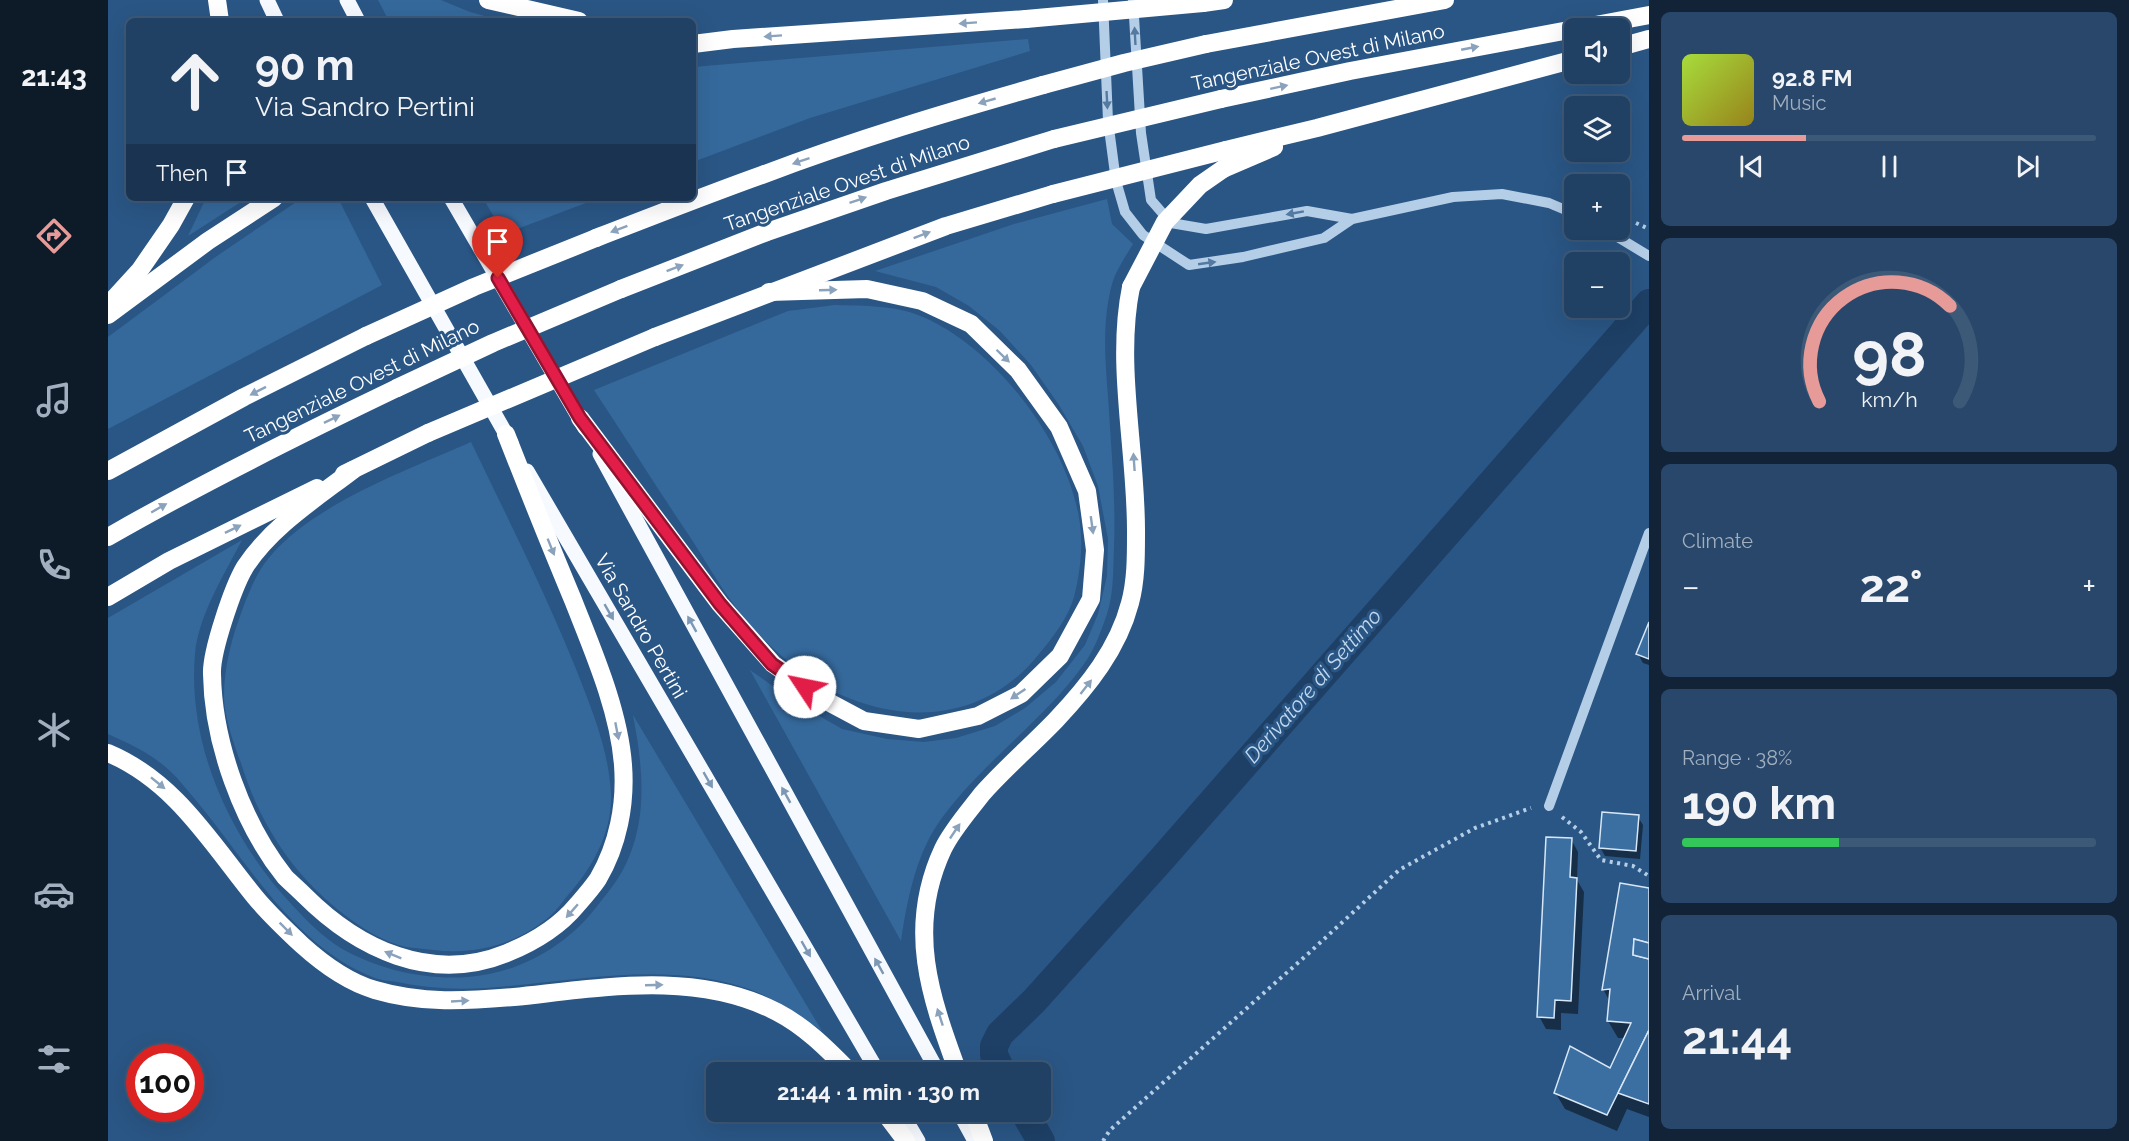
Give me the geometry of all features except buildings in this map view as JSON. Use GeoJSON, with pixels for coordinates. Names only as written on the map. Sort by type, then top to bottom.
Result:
{"type":"FeatureCollection","features":[{"type":"Feature","properties":{"kind":"highway"},"geometry":{"type":"LineString","coordinates":[[218,0],[220,18]]}},
{"type":"Feature","properties":{"kind":"highway"},"geometry":{"type":"LineString","coordinates":[[488,0],[566,18]]}},
{"type":"Feature","properties":{"kind":"highway"},"geometry":{"type":"LineString","coordinates":[[696,44],[1026,19],[1224,0]]}},
{"type":"Feature","properties":{"kind":"highway","name":"Tangenziale Ovest di Milano"},"geometry":{"type":"LineString","coordinates":[[696,200],[852,143],[940,115],[1124,63],[1206,44],[1445,0]]}},
{"type":"Feature","properties":{"kind":"highway","name":"Tangenziale Ovest di Milano"},"geometry":{"type":"LineString","coordinates":[[108,537],[274,447],[493,344],[621,289],[821,213],[1054,139],[1221,99],[1350,71],[1649,15]]}},
{"type":"Feature","properties":{"kind":"highway"},"geometry":{"type":"LineString","coordinates":[[696,35],[734,39]]}},
{"type":"Feature","properties":{"kind":"highway"},"geometry":{"type":"LineString","coordinates":[[1630,44],[1649,39]]}},
{"type":"Feature","properties":{"kind":"highway"},"geometry":{"type":"LineString","coordinates":[[108,597],[169,561],[429,433],[655,337],[946,226],[1053,194],[1317,128],[1564,62]]}},
{"type":"Feature","properties":{"kind":"highway"},"geometry":{"type":"LineString","coordinates":[[955,1062],[929,984],[924,954],[924,916],[929,887],[943,848],[984,792],[1076,699],[1101,668],[1118,636],[1131,602],[1136,557],[1137,503],[1124,344],[1131,286],[1165,222],[1200,185],[1223,169],[1317,128]]}},
{"type":"Feature","properties":{"kind":"highway"},"geometry":{"type":"LineString","coordinates":[[108,305],[140,270],[184,201]]}},
{"type":"Feature","properties":{"kind":"highway"},"geometry":{"type":"LineString","coordinates":[[108,315],[208,241],[269,201]]}},
{"type":"Feature","properties":{"kind":"highway","name":"Tangenziale Ovest di Milano"},"geometry":{"type":"LineString","coordinates":[[108,471],[244,397],[366,336],[474,287],[693,201]]}},
{"type":"Feature","properties":{"kind":"highway"},"geometry":{"type":"LineString","coordinates":[[580,418],[720,604],[772,664],[821,698],[864,721],[919,729],[978,716],[1021,694],[1060,656],[1091,599],[1095,550],[1087,491],[1059,427],[1018,370],[971,324],[922,301],[867,289],[769,292]]}},
{"type":"Feature","properties":{"kind":"highway"},"geometry":{"type":"LineString","coordinates":[[353,470],[268,538],[244,569],[224,617],[211,670],[216,722],[231,773],[255,829],[286,877],[327,918],[366,944],[405,960],[449,966],[489,961],[532,943],[567,917],[597,881],[614,846],[624,802],[623,762],[614,715],[599,671],[506,435]]}},
{"type":"Feature","properties":{"kind":"highway"},"geometry":{"type":"LineString","coordinates":[[108,753],[146,773],[167,790],[191,815],[256,898],[317,958],[342,975],[372,990],[409,999],[450,1002],[614,987],[667,985],[700,988],[735,996],[777,1012],[813,1036],[840,1062]]}},
{"type":"Feature","properties":{"kind":"highway"},"geometry":{"type":"LineString","coordinates":[[892,1122],[906,1141]]}},
{"type":"Feature","properties":{"kind":"highway"},"geometry":{"type":"LineString","coordinates":[[977,1122],[984,1141]]}},
{"type":"Feature","properties":{"kind":"main road"},"geometry":{"type":"LineString","coordinates":[[267,0],[276,18]]}},
{"type":"Feature","properties":{"kind":"main road"},"geometry":{"type":"LineString","coordinates":[[347,0],[356,18]]}},
{"type":"Feature","properties":{"kind":"main road","name":"Via Sandro Pertini"},"geometry":{"type":"LineString","coordinates":[[374,201],[506,435],[872,1062]]}},
{"type":"Feature","properties":{"kind":"main road"},"geometry":{"type":"LineString","coordinates":[[454,201],[580,418],[933,1062]]}},
{"type":"Feature","properties":{"kind":"main road"},"geometry":{"type":"LineString","coordinates":[[907,1122],[918,1141]]}},
{"type":"Feature","properties":{"kind":"main road"},"geometry":{"type":"LineString","coordinates":[[965,1122],[975,1141]]}},
{"type":"Feature","properties":{"kind":"street"},"geometry":{"type":"LineString","coordinates":[[1103,0],[1108,121],[1116,180],[1125,212],[1143,235],[1190,265],[1243,257],[1324,238],[1352,219],[1453,197],[1502,194],[1549,203],[1564,209]]}},
{"type":"Feature","properties":{"kind":"street"},"geometry":{"type":"LineString","coordinates":[[1133,0],[1141,133],[1151,200],[1171,223],[1206,229],[1307,211],[1352,219]]}},
{"type":"Feature","properties":{"kind":"street"},"geometry":{"type":"LineString","coordinates":[[1623,240],[1649,256]]}},
{"type":"Feature","properties":{"kind":"street"},"geometry":{"type":"LineString","coordinates":[[1549,806],[1649,532]]}},
{"type":"Feature","properties":{"kind":"path"},"geometry":{"type":"LineString","coordinates":[[1103,1141],[1118,1123],[1399,870],[1474,828],[1526,809],[1549,806],[1581,831],[1601,860],[1633,866],[1649,876]]}},
{"type":"Feature","properties":{"kind":"shaded area"},"geometry":{"type":"Polygon","coordinates":[[[378,0],[441,0],[492,18],[387,18],[378,0]]]}},
{"type":"Feature","properties":{"kind":"shaded area"},"geometry":{"type":"Polygon","coordinates":[[[1028,39],[1030,51],[810,118],[696,161],[696,67],[1028,39]]]}},
{"type":"Feature","properties":{"kind":"shaded area"},"geometry":{"type":"Polygon","coordinates":[[[1107,199],[1112,224],[1133,244],[1112,284],[1105,340],[1114,509],[1113,581],[1109,606],[1091,652],[1068,685],[953,803],[937,825],[918,866],[909,896],[901,941],[750,670],[797,703],[842,729],[887,739],[924,742],[956,738],[995,726],[1025,708],[1056,682],[1085,645],[1098,614],[1107,576],[1108,539],[1098,486],[1083,446],[1059,405],[1031,365],[1000,331],[969,306],[936,287],[875,271],[1014,224],[1107,199]]]}},
{"type":"Feature","properties":{"kind":"shaded area"},"geometry":{"type":"Polygon","coordinates":[[[205,201],[242,201],[188,236],[205,201]]]}},
{"type":"Feature","properties":{"kind":"shaded area"},"geometry":{"type":"Polygon","coordinates":[[[298,201],[340,201],[382,285],[108,429],[108,337],[217,256],[298,201]]]}},
{"type":"Feature","properties":{"kind":"shaded area"},"geometry":{"type":"Polygon","coordinates":[[[485,201],[591,201],[504,234],[485,201]]]}},
{"type":"Feature","properties":{"kind":"shaded area"},"geometry":{"type":"Polygon","coordinates":[[[835,305],[880,307],[913,313],[951,332],[979,353],[1005,378],[1029,407],[1065,471],[1076,504],[1081,536],[1079,575],[1071,605],[1060,627],[1039,654],[1012,681],[982,699],[949,710],[915,712],[881,708],[847,697],[815,681],[785,659],[751,627],[728,597],[594,390],[788,311],[835,305]]]}},
{"type":"Feature","properties":{"kind":"shaded area"},"geometry":{"type":"Polygon","coordinates":[[[471,442],[552,612],[576,669],[599,730],[610,778],[611,795],[608,823],[599,849],[577,885],[550,916],[538,926],[510,940],[480,949],[449,951],[406,947],[390,942],[352,920],[310,884],[281,848],[258,807],[233,739],[224,704],[224,685],[232,641],[251,589],[264,564],[287,539],[309,521],[362,490],[471,442]]]}},
{"type":"Feature","properties":{"kind":"shaded area"},"geometry":{"type":"Polygon","coordinates":[[[242,540],[213,595],[197,640],[194,689],[198,723],[206,757],[233,822],[250,852],[271,880],[309,923],[339,947],[369,962],[402,972],[435,977],[468,977],[506,970],[541,955],[557,945],[586,920],[611,888],[626,864],[635,840],[642,787],[633,715],[822,1031],[764,995],[714,980],[656,974],[467,989],[439,988],[375,978],[346,964],[320,945],[274,900],[173,774],[148,754],[108,734],[108,618],[242,540]]]}},
{"type":"Feature","properties":{"kind":"waterway","name":"Derivatore di Settimo"},"geometry":{"type":"LineString","coordinates":[[997,1062],[994,1055],[994,1046],[1000,1034],[1034,1001],[1161,860],[1649,303]]}},
{"type":"Feature","properties":{"kind":"waterway","name":"Derivatore di Settimo"},"geometry":{"type":"LineString","coordinates":[[1030,1122],[1041,1141]]}},
{"type":"Feature","properties":{"kind":"route"},"geometry":{"type":"LineString","coordinates":[[498,278],[580,418],[720,604],[772,664],[805,687]]}}]}
